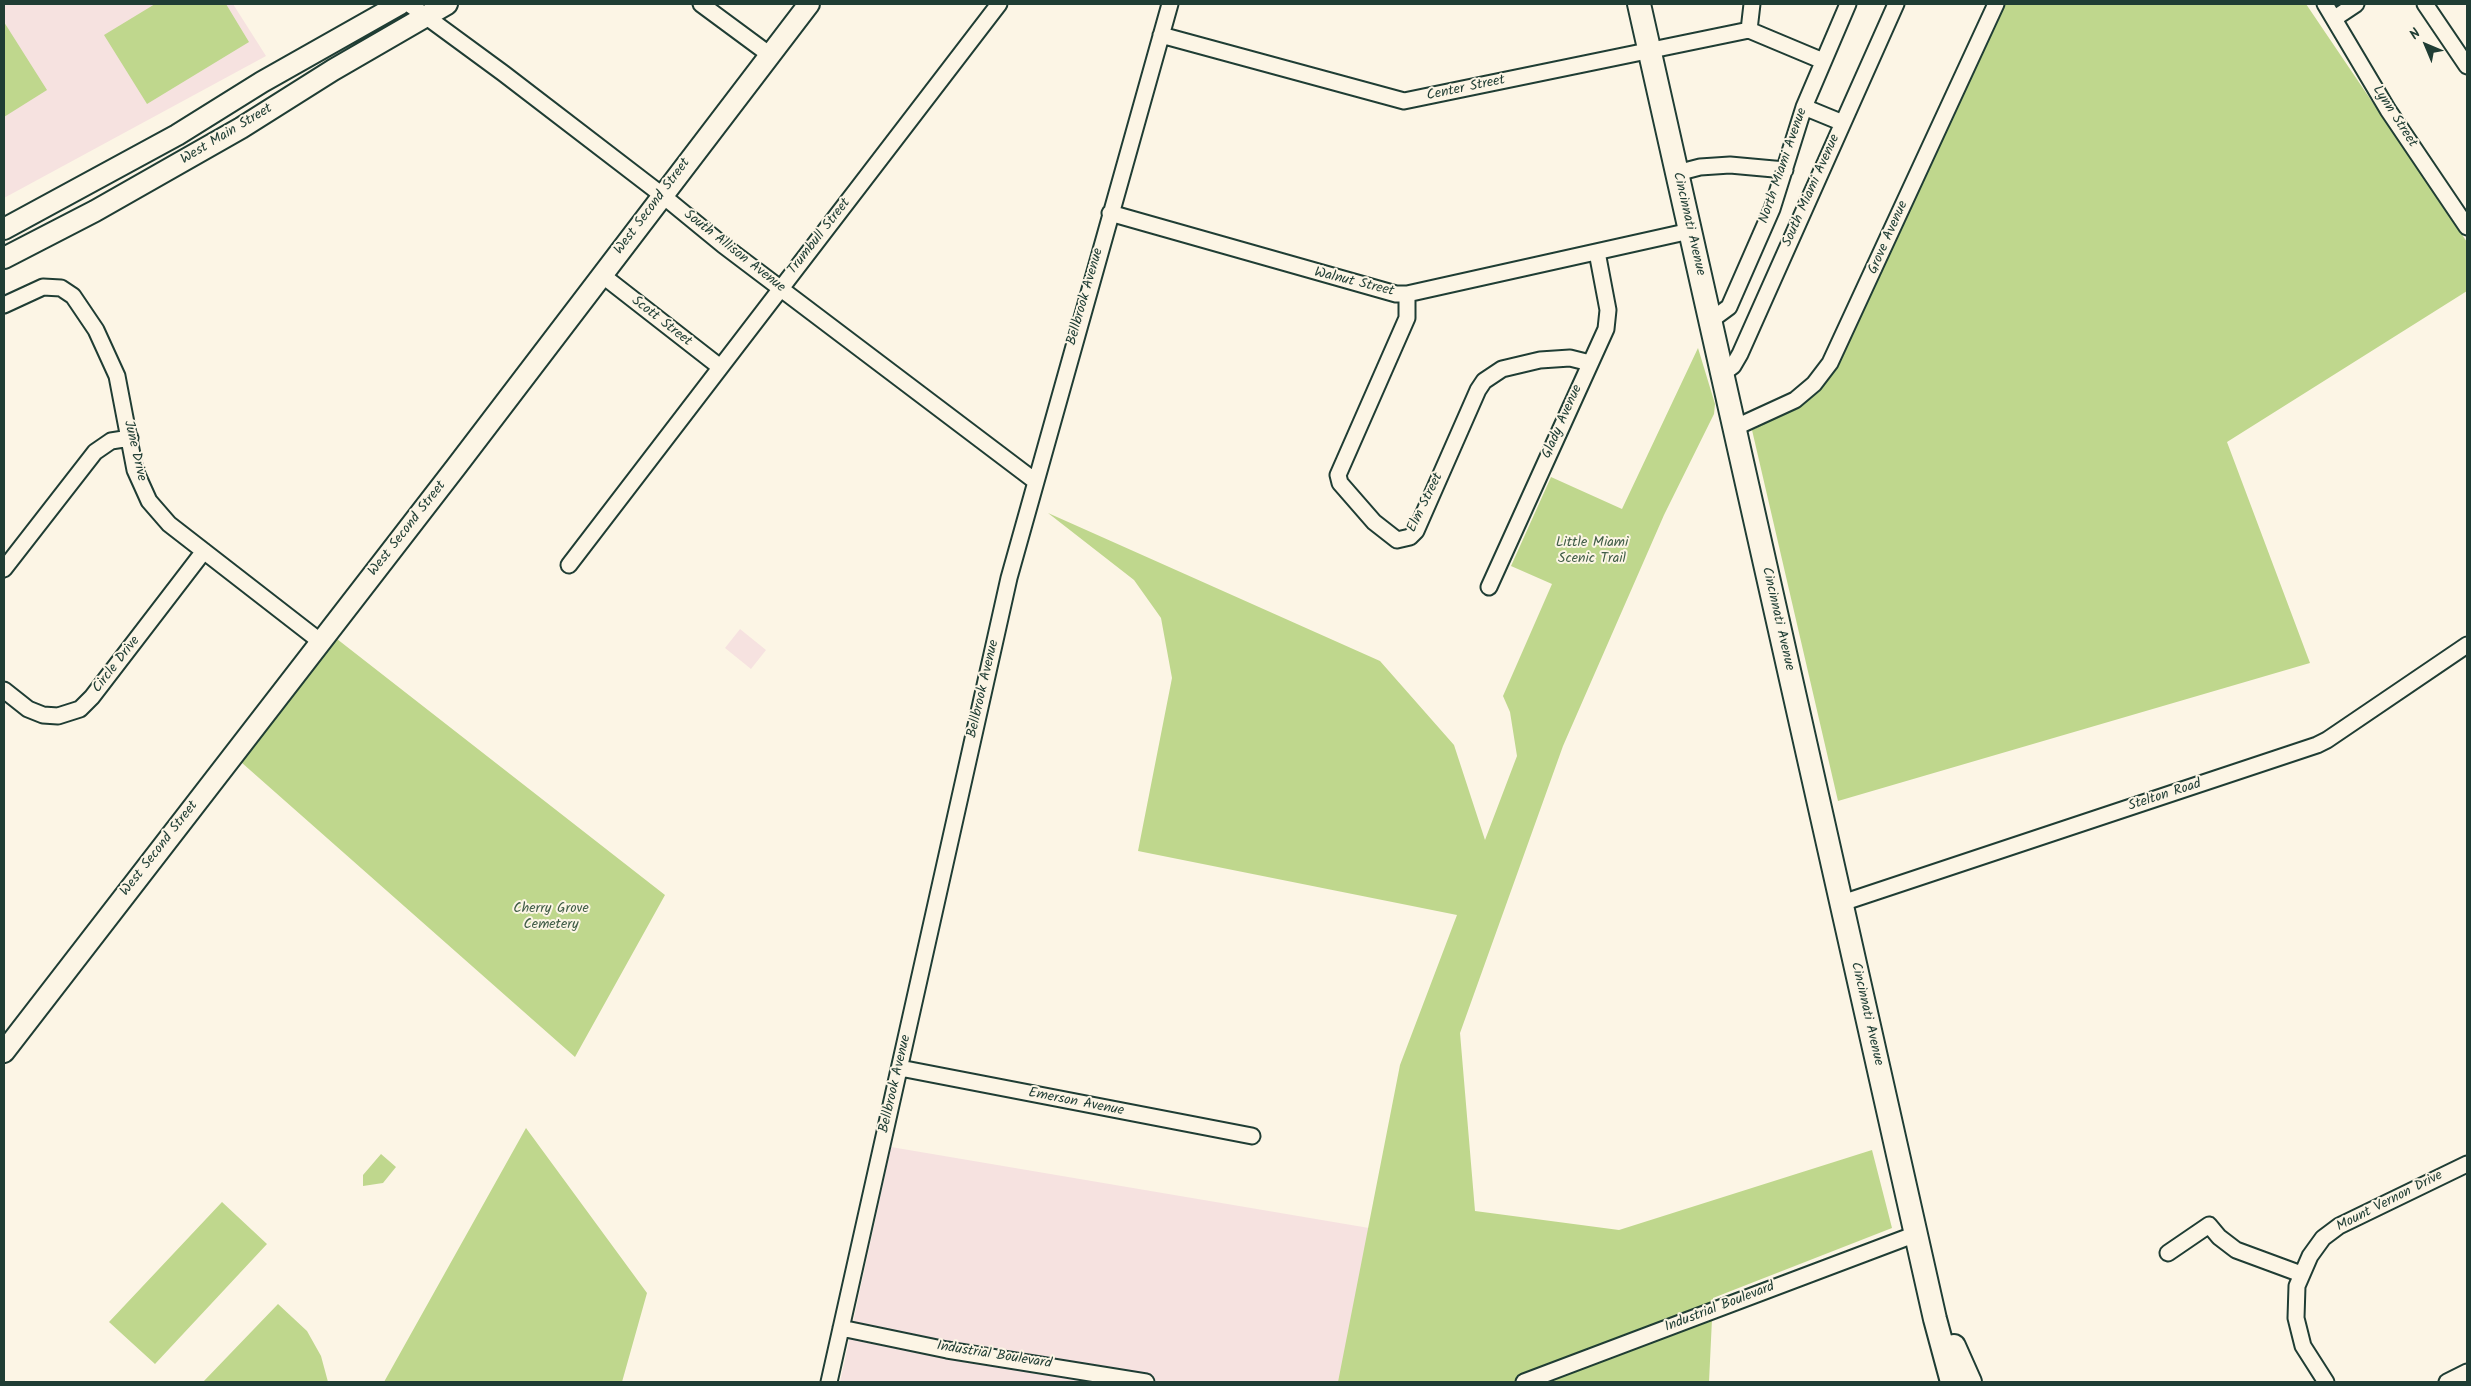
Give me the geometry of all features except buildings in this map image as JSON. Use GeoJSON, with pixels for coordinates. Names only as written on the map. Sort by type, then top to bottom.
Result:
{"type":"FeatureCollection","features":[{"type":"Feature","properties":{"kind":"highway","name":"Cincinnati Avenue"},"geometry":{"type":"LineString","coordinates":[[1639,4],[1934,1319],[1952,1382]]}},
{"type":"Feature","properties":{"kind":"highway","name":"Cincinnati Avenue"},"geometry":{"type":"LineString","coordinates":[[1916,1234],[1946,1324],[1970,1382]]}},
{"type":"Feature","properties":{"kind":"main road","name":"West Main Street"},"geometry":{"type":"LineString","coordinates":[[4,229],[177,135],[262,82],[400,4]]}},
{"type":"Feature","properties":{"kind":"main road","name":"West Main Street"},"geometry":{"type":"LineString","coordinates":[[4,258],[95,211],[241,128],[333,70],[446,4]]}},
{"type":"Feature","properties":{"kind":"main road","name":"West Second Street"},"geometry":{"type":"LineString","coordinates":[[4,1052],[321,642],[808,4]]}},
{"type":"Feature","properties":{"kind":"street","name":"South Allison Avenue"},"geometry":{"type":"LineString","coordinates":[[409,4],[662,194],[723,245],[1035,481]]}},
{"type":"Feature","properties":{"kind":"street"},"geometry":{"type":"LineString","coordinates":[[702,4],[770,55]]}},
{"type":"Feature","properties":{"kind":"street","name":"Trumbull Street"},"geometry":{"type":"LineString","coordinates":[[569,565],[999,4]]}},
{"type":"Feature","properties":{"kind":"street","name":"Bellbrook Avenue"},"geometry":{"type":"LineString","coordinates":[[829,1382],[1009,578],[1170,4]]}},
{"type":"Feature","properties":{"kind":"street"},"geometry":{"type":"LineString","coordinates":[[1752,4],[1749,30],[1823,61]]}},
{"type":"Feature","properties":{"kind":"street","name":"North Miami Avenue"},"geometry":{"type":"LineString","coordinates":[[1710,321],[1729,306],[1772,209],[1804,107],[1848,4]]}},
{"type":"Feature","properties":{"kind":"street","name":"South Miami Avenue"},"geometry":{"type":"LineString","coordinates":[[1722,374],[1732,367],[1740,354],[1896,4]]}},
{"type":"Feature","properties":{"kind":"street","name":"Grove Avenue"},"geometry":{"type":"LineString","coordinates":[[1734,428],[1796,400],[1814,384],[1830,363],[1996,4]]}},
{"type":"Feature","properties":{"kind":"street","name":"Lynn Street"},"geometry":{"type":"LineString","coordinates":[[2325,4],[2388,110],[2467,227]]}},
{"type":"Feature","properties":{"kind":"street"},"geometry":{"type":"LineString","coordinates":[[2334,18],[2356,4]]}},
{"type":"Feature","properties":{"kind":"street"},"geometry":{"type":"LineString","coordinates":[[2425,4],[2467,66]]}},
{"type":"Feature","properties":{"kind":"street","name":"Center Street"},"geometry":{"type":"LineString","coordinates":[[1161,35],[1404,101],[1749,30]]}},
{"type":"Feature","properties":{"kind":"street"},"geometry":{"type":"LineString","coordinates":[[1804,107],[1843,123]]}},
{"type":"Feature","properties":{"kind":"street"},"geometry":{"type":"LineString","coordinates":[[1676,173],[1700,167],[1730,165],[1785,170]]}},
{"type":"Feature","properties":{"kind":"street","name":"Walnut Street"},"geometry":{"type":"LineString","coordinates":[[1110,213],[1389,294],[1407,294],[1690,231]]}},
{"type":"Feature","properties":{"kind":"street","name":"Glady Avenue"},"geometry":{"type":"LineString","coordinates":[[1489,587],[1590,363],[1608,318],[1597,252]]}},
{"type":"Feature","properties":{"kind":"street","name":"Scott Street"},"geometry":{"type":"LineString","coordinates":[[602,275],[720,368]]}},
{"type":"Feature","properties":{"kind":"street","name":"June Drive"},"geometry":{"type":"LineString","coordinates":[[4,305],[43,287],[61,288],[73,296],[96,330],[117,376],[135,470],[149,501],[168,524],[321,642]]}},
{"type":"Feature","properties":{"kind":"street","name":"Elm Street"},"geometry":{"type":"LineString","coordinates":[[1407,294],[1407,318],[1338,475],[1340,483],[1374,522],[1397,540],[1410,537],[1416,531],[1474,398],[1484,382],[1502,370],[1540,360],[1570,358],[1590,363]]}},
{"type":"Feature","properties":{"kind":"street"},"geometry":{"type":"LineString","coordinates":[[4,569],[95,452],[111,441],[130,438]]}},
{"type":"Feature","properties":{"kind":"street","name":"Circle Drive"},"geometry":{"type":"LineString","coordinates":[[4,690],[28,709],[43,715],[58,716],[80,709],[92,697],[204,551]]}},
{"type":"Feature","properties":{"kind":"street","name":"Stelton Road"},"geometry":{"type":"LineString","coordinates":[[1842,903],[2317,745],[2467,646]]}},
{"type":"Feature","properties":{"kind":"street","name":"Emerson Avenue"},"geometry":{"type":"LineString","coordinates":[[900,1068],[1252,1136]]}},
{"type":"Feature","properties":{"kind":"street","name":"Mount Vernon Drive"},"geometry":{"type":"LineString","coordinates":[[2326,1382],[2310,1360],[2297,1329],[2296,1297],[2301,1274],[2317,1246],[2339,1226],[2467,1164]]}},
{"type":"Feature","properties":{"kind":"street"},"geometry":{"type":"LineString","coordinates":[[2168,1253],[2208,1225],[2218,1237],[2236,1250],[2301,1274]]}},
{"type":"Feature","properties":{"kind":"street","name":"Industrial Boulevard"},"geometry":{"type":"LineString","coordinates":[[1524,1382],[1916,1234]]}},
{"type":"Feature","properties":{"kind":"street","name":"Industrial Boulevard"},"geometry":{"type":"LineString","coordinates":[[841,1328],[948,1350],[1146,1382]]}},
{"type":"Feature","properties":{"kind":"street"},"geometry":{"type":"LineString","coordinates":[[2447,1382],[2467,1372]]}},
{"type":"Feature","properties":{"kind":"shaded area"},"geometry":{"type":"Polygon","coordinates":[[[4,4],[233,4],[266,56],[4,198],[4,4]]]}},
{"type":"Feature","properties":{"kind":"shaded area"},"geometry":{"type":"Polygon","coordinates":[[[740,629],[766,650],[751,669],[725,648],[740,629]]]}},
{"type":"Feature","properties":{"kind":"shaded area"},"geometry":{"type":"Polygon","coordinates":[[[891,1147],[1369,1228],[1340,1382],[840,1382],[891,1147]]]}},
{"type":"Feature","properties":{"kind":"green space"},"geometry":{"type":"Polygon","coordinates":[[[155,4],[226,4],[249,42],[147,104],[104,35],[155,4]]]}},
{"type":"Feature","properties":{"kind":"green space"},"geometry":{"type":"Polygon","coordinates":[[[2003,4],[2306,4],[2467,242],[2467,291],[2227,442],[2310,663],[1838,801],[1752,430],[1803,405],[1819,392],[1831,376],[2003,4]]]}},
{"type":"Feature","properties":{"kind":"green space"},"geometry":{"type":"Polygon","coordinates":[[[4,22],[47,90],[4,117],[4,22]]]}},
{"type":"Feature","properties":{"kind":"green space","name":"Little Miami Scenic Trail"},"geometry":{"type":"Polygon","coordinates":[[[1698,348],[1715,404],[1714,414],[1664,515],[1563,746],[1460,1033],[1475,1211],[1619,1230],[1872,1150],[1892,1228],[1713,1298],[1709,1382],[1338,1382],[1400,1065],[1457,915],[1138,851],[1172,678],[1161,618],[1134,580],[1048,513],[1380,661],[1454,745],[1485,840],[1517,756],[1510,712],[1503,696],[1552,584],[1511,566],[1551,477],[1622,509],[1698,348]]]}},
{"type":"Feature","properties":{"kind":"green space","name":"Cherry Grove Cemetery"},"geometry":{"type":"Polygon","coordinates":[[[328,632],[665,895],[575,1057],[233,755],[328,632]]]}},
{"type":"Feature","properties":{"kind":"green space"},"geometry":{"type":"Polygon","coordinates":[[[526,1128],[647,1293],[622,1382],[384,1382],[526,1128]]]}},
{"type":"Feature","properties":{"kind":"green space"},"geometry":{"type":"Polygon","coordinates":[[[381,1154],[396,1167],[383,1183],[363,1186],[363,1175],[381,1154]]]}},
{"type":"Feature","properties":{"kind":"green space"},"geometry":{"type":"Polygon","coordinates":[[[222,1202],[267,1244],[155,1364],[109,1322],[222,1202]]]}},
{"type":"Feature","properties":{"kind":"green space"},"geometry":{"type":"Polygon","coordinates":[[[278,1304],[307,1331],[321,1356],[328,1382],[203,1382],[278,1304]]]}}]}
